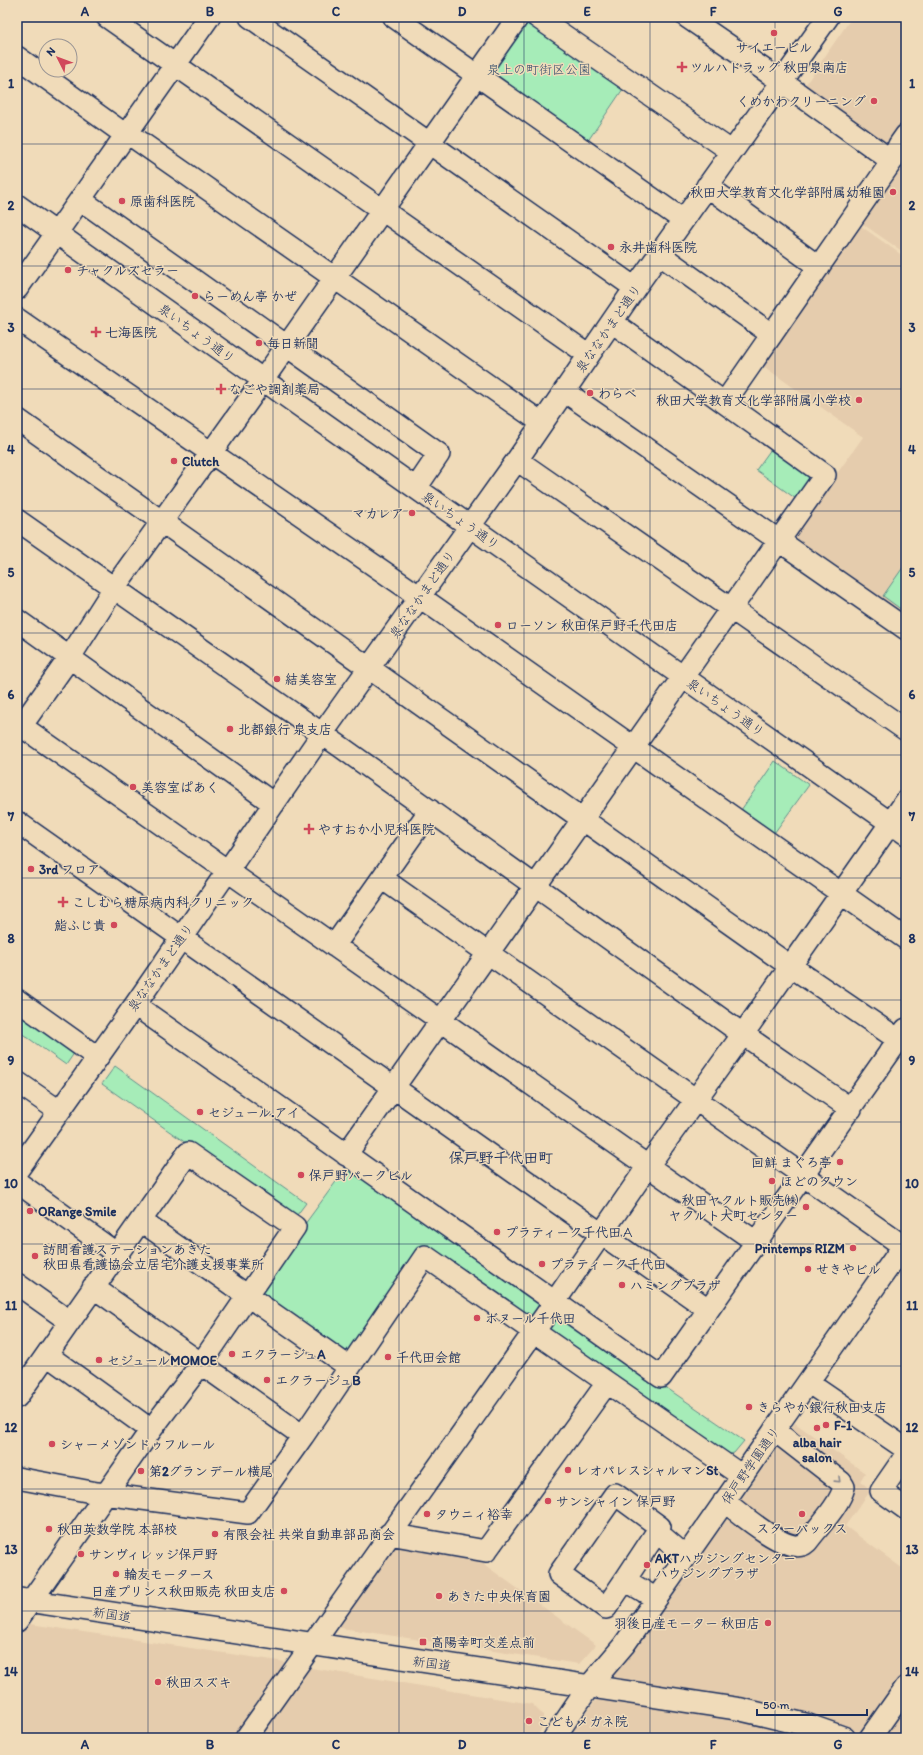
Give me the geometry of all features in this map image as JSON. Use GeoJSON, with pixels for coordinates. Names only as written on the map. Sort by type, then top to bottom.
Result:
{"type":"FeatureCollection","features":[{"type":"Feature","properties":{"kind":"main road","name":"新国道"},"geometry":{"type":"LineString","coordinates":[[24,1600],[311,1645],[590,1685],[739,1709],[807,1725],[844,1738]]}},
{"type":"Feature","properties":{"kind":"street"},"geometry":{"type":"LineString","coordinates":[[107,17],[589,355]]}},
{"type":"Feature","properties":{"kind":"street"},"geometry":{"type":"LineString","coordinates":[[17,289],[58,233],[208,17]]}},
{"type":"Feature","properties":{"kind":"street"},"geometry":{"type":"LineString","coordinates":[[250,17],[635,288]]}},
{"type":"Feature","properties":{"kind":"street"},"geometry":{"type":"LineString","coordinates":[[394,17],[683,220]]}},
{"type":"Feature","properties":{"kind":"street"},"geometry":{"type":"LineString","coordinates":[[518,17],[263,380],[114,588],[70,657],[18,727],[228,870],[756,1242]]}},
{"type":"Feature","properties":{"kind":"street"},"geometry":{"type":"LineString","coordinates":[[537,17],[732,151]]}},
{"type":"Feature","properties":{"kind":"street"},"geometry":{"type":"LineString","coordinates":[[687,17],[782,82],[892,161]]}},
{"type":"Feature","properties":{"kind":"street","name":"泉ななかまど通り"},"geometry":{"type":"LineString","coordinates":[[17,1171],[135,1005],[322,734],[517,460],[635,288],[828,17]]}},
{"type":"Feature","properties":{"kind":"street"},"geometry":{"type":"LineString","coordinates":[[17,56],[126,135],[136,139],[542,423]]}},
{"type":"Feature","properties":{"kind":"street"},"geometry":{"type":"LineString","coordinates":[[725,402],[892,161],[906,134]]}},
{"type":"Feature","properties":{"kind":"street"},"geometry":{"type":"LineString","coordinates":[[707,186],[819,267]]}},
{"type":"Feature","properties":{"kind":"street"},"geometry":{"type":"LineString","coordinates":[[81,200],[439,454],[416,488]]}},
{"type":"Feature","properties":{"kind":"street","name":"泉いちょう通り"},"geometry":{"type":"LineString","coordinates":[[17,205],[898,829]]}},
{"type":"Feature","properties":{"kind":"street"},"geometry":{"type":"LineString","coordinates":[[659,254],[772,334]]}},
{"type":"Feature","properties":{"kind":"street"},"geometry":{"type":"LineString","coordinates":[[17,319],[420,597],[906,939]]}},
{"type":"Feature","properties":{"kind":"street"},"geometry":{"type":"LineString","coordinates":[[346,1155],[534,886],[780,541],[825,475],[612,322]]}},
{"type":"Feature","properties":{"kind":"street"},"geometry":{"type":"LineString","coordinates":[[564,391],[906,629]]}},
{"type":"Feature","properties":{"kind":"street"},"geometry":{"type":"LineString","coordinates":[[17,419],[791,966],[902,1035],[661,1377],[135,1005]]}},
{"type":"Feature","properties":{"kind":"street"},"geometry":{"type":"LineString","coordinates":[[517,460],[906,730]]}},
{"type":"Feature","properties":{"kind":"street"},"geometry":{"type":"LineString","coordinates":[[17,520],[430,810],[534,886],[851,1109]]}},
{"type":"Feature","properties":{"kind":"street"},"geometry":{"type":"LineString","coordinates":[[17,620],[274,804]]}},
{"type":"Feature","properties":{"kind":"street"},"geometry":{"type":"LineString","coordinates":[[246,1738],[841,894],[898,829],[906,801]]}},
{"type":"Feature","properties":{"kind":"street"},"geometry":{"type":"LineString","coordinates":[[334,946],[383,879],[430,810]]}},
{"type":"Feature","properties":{"kind":"street"},"geometry":{"type":"LineString","coordinates":[[17,822],[708,1309]]}},
{"type":"Feature","properties":{"kind":"street"},"geometry":{"type":"LineString","coordinates":[[383,879],[804,1176],[905,1245]]}},
{"type":"Feature","properties":{"kind":"street"},"geometry":{"type":"LineString","coordinates":[[17,1000],[97,1057]]}},
{"type":"Feature","properties":{"kind":"street"},"geometry":{"type":"LineString","coordinates":[[17,1082],[59,1111]]}},
{"type":"Feature","properties":{"kind":"street"},"geometry":{"type":"LineString","coordinates":[[17,1621],[24,1600],[106,1494],[151,1430],[201,1364],[294,1227],[188,1153],[141,1222],[69,1321],[47,1355],[18,1392]]}},
{"type":"Feature","properties":{"kind":"street"},"geometry":{"type":"LineString","coordinates":[[17,1182],[117,1254]]}},
{"type":"Feature","properties":{"kind":"street"},"geometry":{"type":"LineString","coordinates":[[141,1222],[349,1367]]}},
{"type":"Feature","properties":{"kind":"street","name":"保戸野学園通り"},"geometry":{"type":"LineString","coordinates":[[554,1738],[590,1685],[624,1645],[655,1598],[905,1245]]}},
{"type":"Feature","properties":{"kind":"street"},"geometry":{"type":"LineString","coordinates":[[17,1478],[106,1494],[248,1513],[303,1436],[425,1256],[742,1476]]}},
{"type":"Feature","properties":{"kind":"street"},"geometry":{"type":"LineString","coordinates":[[17,1284],[69,1321]]}},
{"type":"Feature","properties":{"kind":"street"},"geometry":{"type":"LineString","coordinates":[[93,1287],[303,1436]]}},
{"type":"Feature","properties":{"kind":"street"},"geometry":{"type":"LineString","coordinates":[[47,1355],[151,1430]]}},
{"type":"Feature","properties":{"kind":"street"},"geometry":{"type":"LineString","coordinates":[[808,1382],[906,1449]]}},
{"type":"Feature","properties":{"kind":"street"},"geometry":{"type":"LineString","coordinates":[[389,1534],[486,1551],[608,1383]]}},
{"type":"Feature","properties":{"kind":"street"},"geometry":{"type":"LineString","coordinates":[[724,1501],[773,1537],[794,1546],[802,1546],[807,1542],[834,1506],[843,1491],[844,1487],[842,1482],[774,1430]]}},
{"type":"Feature","properties":{"kind":"street"},"geometry":{"type":"LineString","coordinates":[[906,1455],[881,1491],[906,1509]]}},
{"type":"Feature","properties":{"kind":"street"},"geometry":{"type":"LineString","coordinates":[[615,1494],[660,1527],[625,1580],[606,1608],[559,1574],[615,1494]]}},
{"type":"Feature","properties":{"kind":"street"},"geometry":{"type":"LineString","coordinates":[[657,1532],[685,1556]]}},
{"type":"Feature","properties":{"kind":"street"},"geometry":{"type":"LineString","coordinates":[[625,1580],[655,1598]]}},
{"type":"Feature","properties":{"kind":"street"},"geometry":{"type":"LineString","coordinates":[[870,1738],[906,1687]]}},
{"type":"Feature","properties":{"kind":"shaded area"},"geometry":{"type":"Polygon","coordinates":[[[852,17],[906,17],[906,124],[894,141],[882,142],[809,91],[806,84],[852,17]]]}},
{"type":"Feature","properties":{"kind":"shaded area","name":"秋田大学教育文化学部附属幼稚園"},"geometry":{"type":"Polygon","coordinates":[[[906,145],[906,254],[860,222],[906,145]]]}},
{"type":"Feature","properties":{"kind":"shaded area","name":"秋田大学教育文化学部附属小学校"},"geometry":{"type":"Polygon","coordinates":[[[858,224],[906,258],[906,620],[796,541],[794,534],[863,437],[759,363],[858,224]]]}},
{"type":"Feature","properties":{"kind":"shaded area"},"geometry":{"type":"Polygon","coordinates":[[[795,1423],[865,1473],[860,1481],[871,1490],[845,1526],[906,1571],[906,1738],[568,1738],[632,1651],[636,1648],[795,1423]]]}},
{"type":"Feature","properties":{"kind":"shaded area"},"geometry":{"type":"Polygon","coordinates":[[[386,1541],[478,1560],[596,1645],[579,1664],[328,1626],[386,1541]]]}},
{"type":"Feature","properties":{"kind":"shaded area"},"geometry":{"type":"Polygon","coordinates":[[[23,1623],[292,1663],[239,1738],[17,1738],[17,1631],[23,1623]]]}},
{"type":"Feature","properties":{"kind":"shaded area"},"geometry":{"type":"Polygon","coordinates":[[[305,1667],[532,1704],[543,1715],[542,1728],[536,1738],[255,1738],[305,1667]]]}},
{"type":"Feature","properties":{"kind":"green space","name":"泉上の町街区公園"},"geometry":{"type":"Polygon","coordinates":[[[527,20],[625,86],[585,145],[489,72],[527,20]]]}},
{"type":"Feature","properties":{"kind":"green space"},"geometry":{"type":"Polygon","coordinates":[[[774,445],[814,479],[799,501],[756,470],[774,445]]]}},
{"type":"Feature","properties":{"kind":"green space"},"geometry":{"type":"Polygon","coordinates":[[[906,563],[906,613],[883,596],[906,563]]]}},
{"type":"Feature","properties":{"kind":"green space"},"geometry":{"type":"Polygon","coordinates":[[[775,761],[809,785],[772,836],[739,813],[775,761]]]}},
{"type":"Feature","properties":{"kind":"green space"},"geometry":{"type":"Polygon","coordinates":[[[17,1006],[77,1049],[66,1065],[17,1030],[17,1006]]]}},
{"type":"Feature","properties":{"kind":"green space"},"geometry":{"type":"Polygon","coordinates":[[[115,1066],[306,1203],[294,1219],[102,1084],[115,1066]]]}},
{"type":"Feature","properties":{"kind":"green space"},"geometry":{"type":"Polygon","coordinates":[[[346,1168],[744,1441],[734,1453],[726,1455],[425,1245],[349,1351],[341,1353],[259,1294],[258,1288],[346,1168]]]}},
{"type":"Feature","properties":{"kind":"place","name":"サイエービル"},"geometry":{"type":"Point","coordinates":[774,33]}},
{"type":"Feature","properties":{"kind":"place","name":"ツルハドラッグ 秋田泉南店"},"geometry":{"type":"Point","coordinates":[682,67]}},
{"type":"Feature","properties":{"kind":"place","name":"くめかわクリーニング"},"geometry":{"type":"Point","coordinates":[874,101]}},
{"type":"Feature","properties":{"kind":"place","name":"秋田大学教育文化学部附属幼稚園"},"geometry":{"type":"Point","coordinates":[893,192]}},
{"type":"Feature","properties":{"kind":"place","name":"原歯科医院"},"geometry":{"type":"Point","coordinates":[122,201]}},
{"type":"Feature","properties":{"kind":"place","name":"永井歯科医院"},"geometry":{"type":"Point","coordinates":[611,247]}},
{"type":"Feature","properties":{"kind":"place","name":"チャクルズセラー"},"geometry":{"type":"Point","coordinates":[68,270]}},
{"type":"Feature","properties":{"kind":"place","name":"らーめん亭 かぜ"},"geometry":{"type":"Point","coordinates":[195,296]}},
{"type":"Feature","properties":{"kind":"place","name":"七海医院"},"geometry":{"type":"Point","coordinates":[96,332]}},
{"type":"Feature","properties":{"kind":"place","name":"毎日新聞"},"geometry":{"type":"Point","coordinates":[259,343]}},
{"type":"Feature","properties":{"kind":"place","name":"なごや調剤薬局"},"geometry":{"type":"Point","coordinates":[221,389]}},
{"type":"Feature","properties":{"kind":"place","name":"わらべ"},"geometry":{"type":"Point","coordinates":[590,393]}},
{"type":"Feature","properties":{"kind":"place","name":"秋田大学教育文化学部附属小学校"},"geometry":{"type":"Point","coordinates":[859,400]}},
{"type":"Feature","properties":{"kind":"place","name":"Clutch"},"geometry":{"type":"Point","coordinates":[174,461]}},
{"type":"Feature","properties":{"kind":"place","name":"マカレア"},"geometry":{"type":"Point","coordinates":[412,513]}},
{"type":"Feature","properties":{"kind":"place","name":"ローソン 秋田保戸野千代田店"},"geometry":{"type":"Point","coordinates":[498,625]}},
{"type":"Feature","properties":{"kind":"place","name":"結美容室"},"geometry":{"type":"Point","coordinates":[277,679]}},
{"type":"Feature","properties":{"kind":"place","name":"北都銀行 泉支店"},"geometry":{"type":"Point","coordinates":[230,729]}},
{"type":"Feature","properties":{"kind":"place","name":"美容室ぱあく"},"geometry":{"type":"Point","coordinates":[133,787]}},
{"type":"Feature","properties":{"kind":"place","name":"やすおか小児科医院"},"geometry":{"type":"Point","coordinates":[309,829]}},
{"type":"Feature","properties":{"kind":"place","name":"3rd フロア"},"geometry":{"type":"Point","coordinates":[31,869]}},
{"type":"Feature","properties":{"kind":"place","name":"こしむら糖尿病内科クリニック"},"geometry":{"type":"Point","coordinates":[63,902]}},
{"type":"Feature","properties":{"kind":"place","name":"鮨ふじ貴"},"geometry":{"type":"Point","coordinates":[114,925]}},
{"type":"Feature","properties":{"kind":"place","name":"セジュール.アイ"},"geometry":{"type":"Point","coordinates":[200,1112]}},
{"type":"Feature","properties":{"kind":"place","name":"回鮮 まぐろ亭"},"geometry":{"type":"Point","coordinates":[840,1162]}},
{"type":"Feature","properties":{"kind":"place","name":"保戸野パークビル"},"geometry":{"type":"Point","coordinates":[301,1175]}},
{"type":"Feature","properties":{"kind":"place","name":"ほどのタウン"},"geometry":{"type":"Point","coordinates":[772,1181]}},
{"type":"Feature","properties":{"kind":"place","name":"秋田ヤクルト販売㈱ ヤクルト大町センター"},"geometry":{"type":"Point","coordinates":[806,1207]}},
{"type":"Feature","properties":{"kind":"place","name":"ORange Smile"},"geometry":{"type":"Point","coordinates":[30,1211]}},
{"type":"Feature","properties":{"kind":"place","name":"プラティーク千代田Ａ"},"geometry":{"type":"Point","coordinates":[497,1232]}},
{"type":"Feature","properties":{"kind":"place","name":"Printemps RIZM"},"geometry":{"type":"Point","coordinates":[853,1248]}},
{"type":"Feature","properties":{"kind":"place","name":"訪問看護ステーションあきた 秋田県看護協会立居宅介護支援事業所"},"geometry":{"type":"Point","coordinates":[35,1256]}},
{"type":"Feature","properties":{"kind":"place","name":"プラティーク千代田"},"geometry":{"type":"Point","coordinates":[542,1264]}},
{"type":"Feature","properties":{"kind":"place","name":"せきやビル"},"geometry":{"type":"Point","coordinates":[808,1269]}},
{"type":"Feature","properties":{"kind":"place","name":"ハミングプラザ"},"geometry":{"type":"Point","coordinates":[622,1285]}},
{"type":"Feature","properties":{"kind":"place","name":"ボヌール千代田"},"geometry":{"type":"Point","coordinates":[477,1318]}},
{"type":"Feature","properties":{"kind":"place","name":"エクラージュA"},"geometry":{"type":"Point","coordinates":[232,1354]}},
{"type":"Feature","properties":{"kind":"place","name":"千代田会館"},"geometry":{"type":"Point","coordinates":[388,1357]}},
{"type":"Feature","properties":{"kind":"place","name":"セジュールMOMOE"},"geometry":{"type":"Point","coordinates":[99,1360]}},
{"type":"Feature","properties":{"kind":"place","name":"エクラージュB"},"geometry":{"type":"Point","coordinates":[267,1380]}},
{"type":"Feature","properties":{"kind":"place","name":"きらやか銀行秋田支店"},"geometry":{"type":"Point","coordinates":[749,1407]}},
{"type":"Feature","properties":{"kind":"place","name":"F-1"},"geometry":{"type":"Point","coordinates":[826,1425]}},
{"type":"Feature","properties":{"kind":"place","name":"alba hair salon"},"geometry":{"type":"Point","coordinates":[817,1428]}},
{"type":"Feature","properties":{"kind":"place","name":"シャーメゾンドゥフルール"},"geometry":{"type":"Point","coordinates":[52,1444]}},
{"type":"Feature","properties":{"kind":"place","name":"レオパレスシャルマンSt"},"geometry":{"type":"Point","coordinates":[568,1470]}},
{"type":"Feature","properties":{"kind":"place","name":"第2グランデール横尾"},"geometry":{"type":"Point","coordinates":[141,1471]}},
{"type":"Feature","properties":{"kind":"place","name":"サンシャイン 保戸野"},"geometry":{"type":"Point","coordinates":[548,1501]}},
{"type":"Feature","properties":{"kind":"place","name":"タウニィ裕幸"},"geometry":{"type":"Point","coordinates":[427,1514]}},
{"type":"Feature","properties":{"kind":"place","name":"スターバックス"},"geometry":{"type":"Point","coordinates":[802,1514]}},
{"type":"Feature","properties":{"kind":"place","name":"秋田英数学院 本部校"},"geometry":{"type":"Point","coordinates":[49,1529]}},
{"type":"Feature","properties":{"kind":"place","name":"有限会社 共栄自動車部品商会"},"geometry":{"type":"Point","coordinates":[215,1534]}},
{"type":"Feature","properties":{"kind":"place","name":"サンヴィレッジ保戸野"},"geometry":{"type":"Point","coordinates":[81,1554]}},
{"type":"Feature","properties":{"kind":"place","name":"AKTハウジングセンター ハウジングプラザ"},"geometry":{"type":"Point","coordinates":[647,1565]}},
{"type":"Feature","properties":{"kind":"place","name":"輪友モータース"},"geometry":{"type":"Point","coordinates":[116,1574]}},
{"type":"Feature","properties":{"kind":"place","name":"日産プリンス秋田販売 秋田支店"},"geometry":{"type":"Point","coordinates":[284,1591]}},
{"type":"Feature","properties":{"kind":"place","name":"あきた中央保育園"},"geometry":{"type":"Point","coordinates":[439,1596]}},
{"type":"Feature","properties":{"kind":"place","name":"羽後日産モーター 秋田店"},"geometry":{"type":"Point","coordinates":[768,1623]}},
{"type":"Feature","properties":{"kind":"place","name":"高陽幸町交差点前"},"geometry":{"type":"Point","coordinates":[423,1642]}},
{"type":"Feature","properties":{"kind":"place","name":"秋田スズキ"},"geometry":{"type":"Point","coordinates":[158,1682]}},
{"type":"Feature","properties":{"kind":"place","name":"こどもメガネ院"},"geometry":{"type":"Point","coordinates":[529,1721]}},
{"type":"Feature","properties":{"kind":"district","name":"保戸野千代田町"},"geometry":{"type":"Point","coordinates":[501,1158]}}]}
